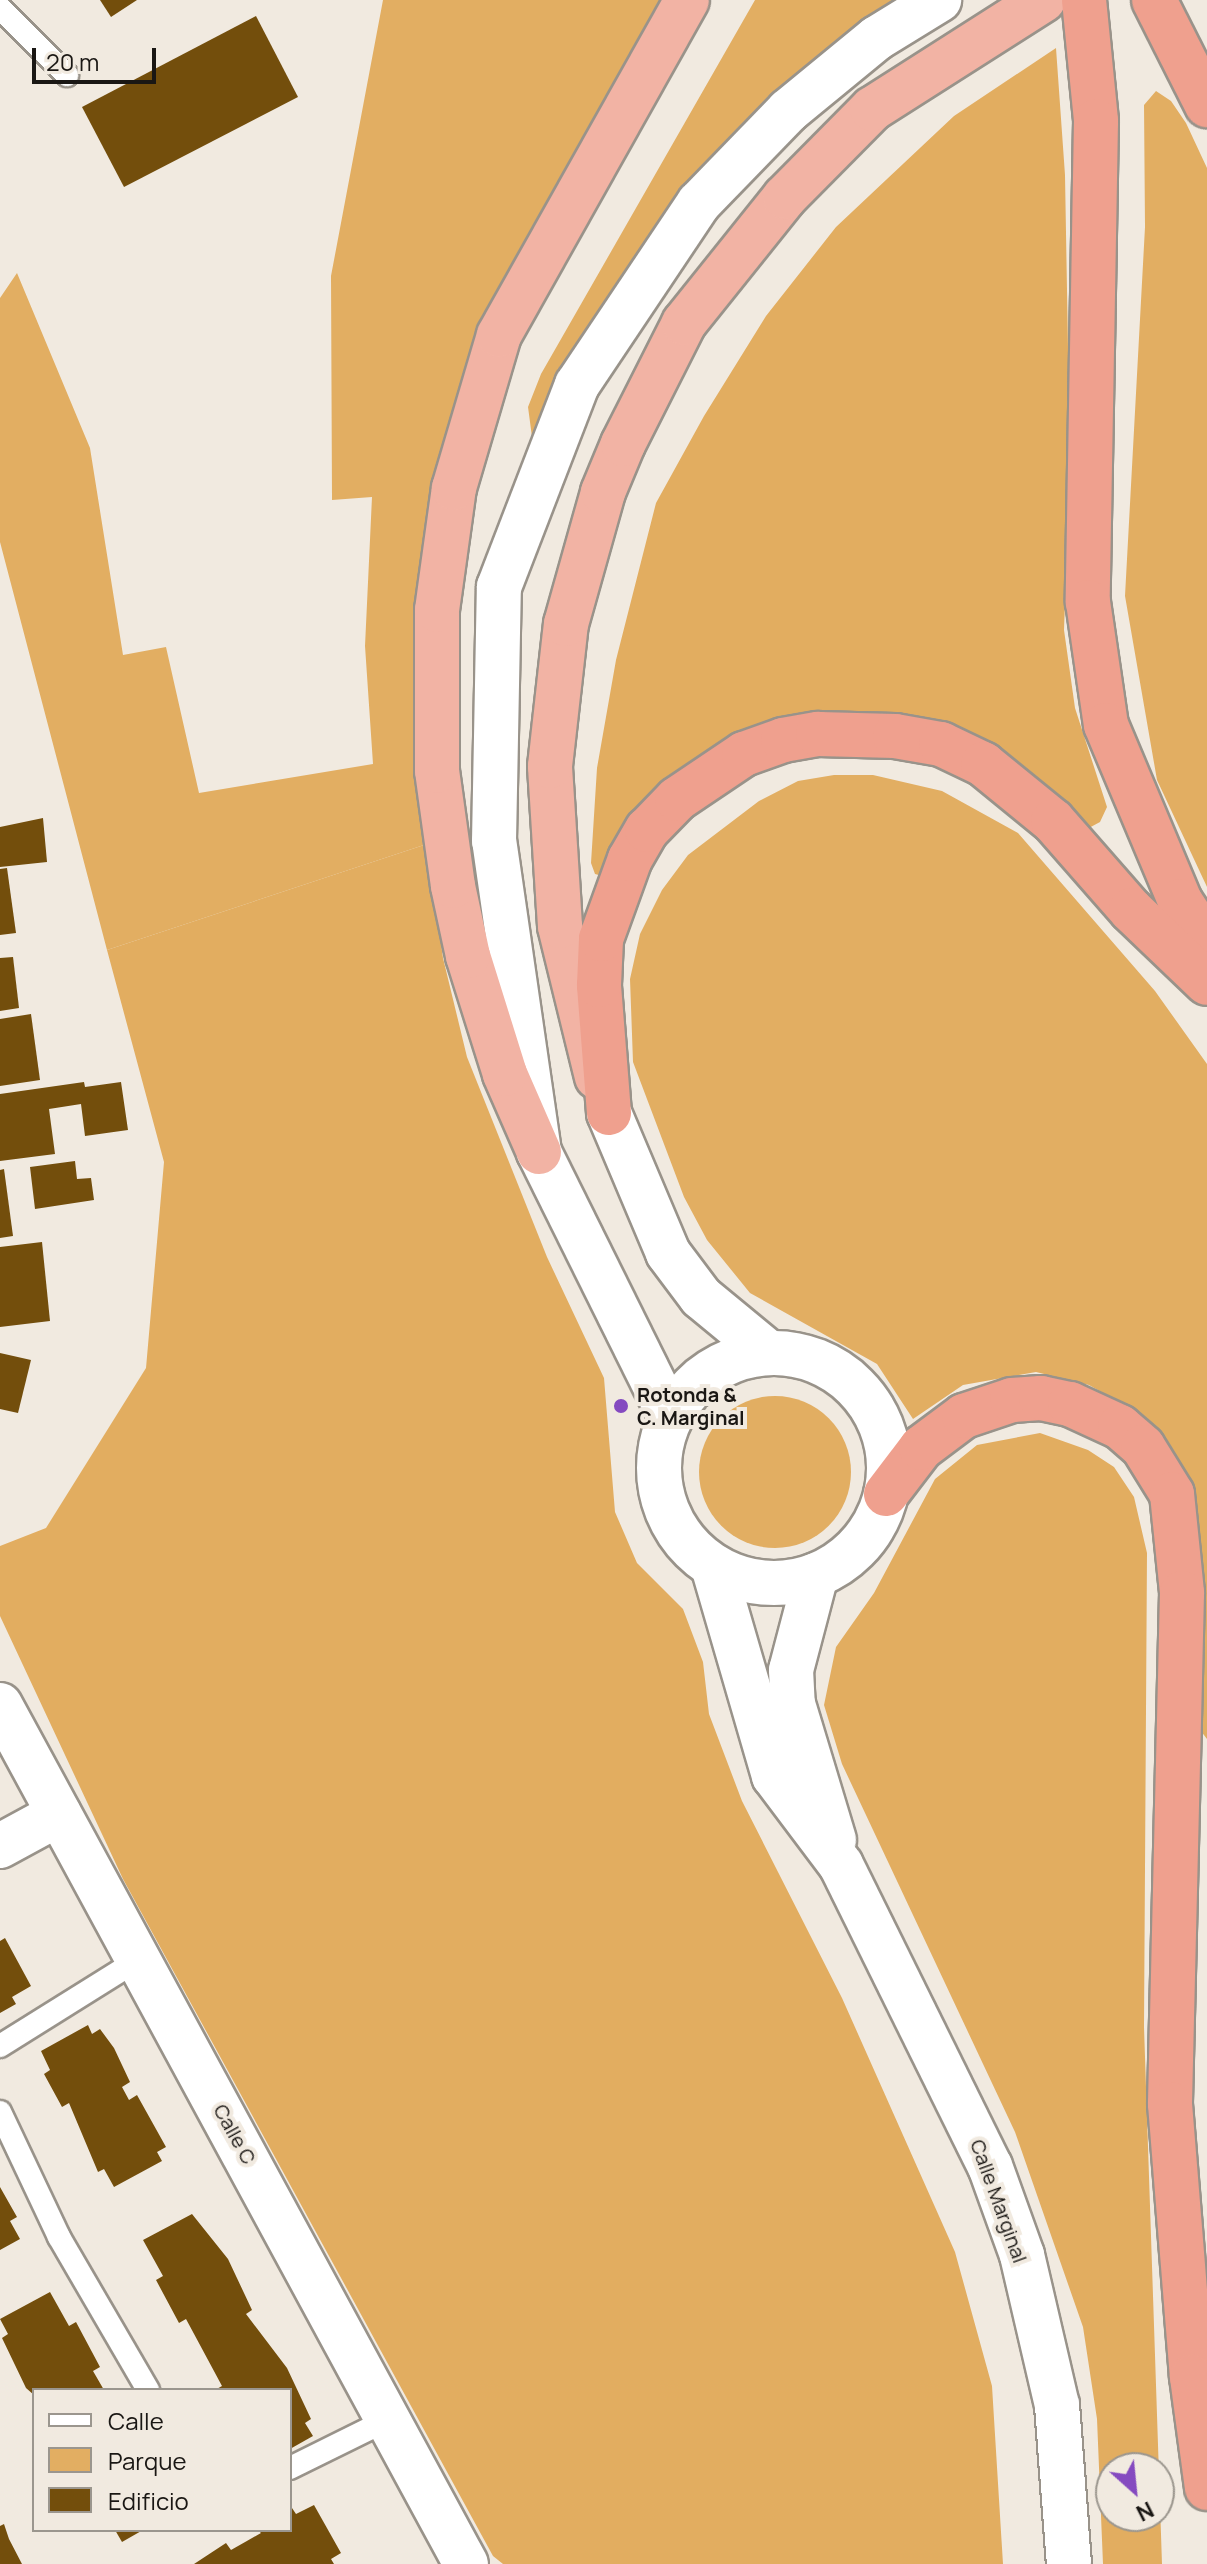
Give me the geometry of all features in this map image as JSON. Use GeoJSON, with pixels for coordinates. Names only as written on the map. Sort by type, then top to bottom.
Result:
{"type":"FeatureCollection","features":[{"type":"Feature","properties":{"kind":"highway"},"geometry":{"type":"LineString","coordinates":[[539,1152],[505,1074],[468,956],[453,886],[437,771],[437,610],[454,488],[499,335],[687,0]]}},
{"type":"Feature","properties":{"kind":"highway"},"geometry":{"type":"LineString","coordinates":[[609,1113],[578,1016],[560,926],[550,766],[566,624],[603,492],[684,323],[785,197],[872,109],[1043,0]]}},
{"type":"Feature","properties":{"kind":"highway"},"geometry":{"type":"LineString","coordinates":[[1084,0],[1096,121],[1088,602],[1106,725],[1180,901],[1207,942]]}},
{"type":"Feature","properties":{"kind":"highway"},"geometry":{"type":"LineString","coordinates":[[1154,0],[1199,90]]}},
{"type":"Feature","properties":{"kind":"highway"},"geometry":{"type":"LineString","coordinates":[[609,1113],[599,985],[601,939],[630,859],[647,830],[677,799],[744,754],[783,740],[818,734],[895,736],[941,744],[983,764],[1053,821],[1131,910],[1207,983]]}},
{"type":"Feature","properties":{"kind":"highway"},"geometry":{"type":"LineString","coordinates":[[886,1494],[921,1448],[964,1416],[1012,1400],[1041,1398],[1070,1404],[1120,1427],[1143,1447],[1172,1494],[1182,1593],[1170,2104],[1192,2377],[1207,2488]]}},
{"type":"Feature","properties":{"kind":"street"},"geometry":{"type":"LineString","coordinates":[[670,1416],[539,1152],[494,841],[499,587],[577,385],[699,203],[788,111],[877,38],[939,0]]}},
{"type":"Feature","properties":{"kind":"street"},"geometry":{"type":"LineString","coordinates":[[609,1113],[668,1253],[701,1297],[769,1353]]}},
{"type":"Feature","properties":{"kind":"street"},"geometry":{"type":"LineString","coordinates":[[769,1353],[820,1363],[858,1392],[883,1435],[889,1462],[886,1494],[861,1543],[816,1575],[760,1583],[713,1566],[691,1548],[667,1508],[660,1463],[670,1416],[686,1391],[721,1365],[769,1353]]}},
{"type":"Feature","properties":{"kind":"street","name":"Calle Marginal"},"geometry":{"type":"LineString","coordinates":[[713,1566],[774,1776],[841,1865]]}},
{"type":"Feature","properties":{"kind":"street","name":"Calle Marginal"},"geometry":{"type":"LineString","coordinates":[[816,1575],[794,1645],[792,1693],[841,1865],[990,2166],[1022,2255],[1057,2405],[1069,2564]]}},
{"type":"Feature","properties":{"kind":"street","name":"Calle C"},"geometry":{"type":"LineString","coordinates":[[0,1705],[391,2418],[466,2564]]}},
{"type":"Feature","properties":{"kind":"street"},"geometry":{"type":"LineString","coordinates":[[0,1846],[59,1814]]}},
{"type":"Feature","properties":{"kind":"lane"},"geometry":{"type":"LineString","coordinates":[[0,8],[67,75]]}},
{"type":"Feature","properties":{"kind":"lane"},"geometry":{"type":"LineString","coordinates":[[0,2046],[139,1959]]}},
{"type":"Feature","properties":{"kind":"lane"},"geometry":{"type":"LineString","coordinates":[[0,2112],[59,2237],[147,2388]]}},
{"type":"Feature","properties":{"kind":"lane"},"geometry":{"type":"LineString","coordinates":[[292,2467],[391,2418]]}},
{"type":"Feature","properties":{"kind":"green space"},"geometry":{"type":"Polygon","coordinates":[[[383,0],[671,0],[448,443],[414,611],[414,755],[427,844],[107,950],[0,542],[0,298],[17,273],[90,448],[123,655],[166,647],[199,793],[373,764],[365,646],[372,497],[332,500],[331,276],[383,0]]]}},
{"type":"Feature","properties":{"kind":"green space"},"geometry":{"type":"Polygon","coordinates":[[[755,0],[916,0],[780,100],[542,432],[532,437],[528,407],[541,374],[755,0]]]}},
{"type":"Feature","properties":{"kind":"green space"},"geometry":{"type":"Polygon","coordinates":[[[1156,91],[1171,101],[1186,123],[1207,168],[1207,887],[1157,780],[1125,596],[1145,227],[1144,105],[1156,91]]]}},
{"type":"Feature","properties":{"kind":"green space"},"geometry":{"type":"Polygon","coordinates":[[[834,775],[873,775],[942,791],[1018,833],[1155,991],[1207,1064],[1207,1739],[1197,1726],[1175,1466],[1137,1412],[1089,1385],[1036,1372],[963,1385],[913,1419],[877,1364],[750,1293],[707,1240],[684,1197],[633,1062],[630,979],[640,934],[662,890],[688,855],[759,801],[798,781],[834,775]]]}},
{"type":"Feature","properties":{"kind":"green space"},"geometry":{"type":"Polygon","coordinates":[[[775,1396],[804,1402],[828,1419],[845,1443],[851,1472],[845,1501],[828,1525],[804,1542],[775,1548],[746,1542],[722,1525],[705,1501],[699,1472],[705,1443],[722,1419],[746,1402],[775,1396]]]}},
{"type":"Feature","properties":{"kind":"shaded area"},"geometry":{"type":"Polygon","coordinates":[[[1056,48],[1065,175],[1070,462],[1064,630],[1075,708],[1107,807],[1100,822],[1087,829],[1030,782],[777,733],[606,877],[595,874],[591,863],[597,768],[616,660],[656,503],[704,416],[766,316],[836,227],[954,116],[1056,48]]]}},
{"type":"Feature","properties":{"kind":"shaded area"},"geometry":{"type":"Polygon","coordinates":[[[427,844],[443,958],[467,1057],[547,1257],[604,1378],[615,1512],[637,1563],[683,1609],[703,1662],[709,1714],[742,1801],[842,1998],[955,2252],[992,2386],[1003,2564],[503,2564],[493,2556],[123,1879],[0,1616],[0,1546],[46,1528],[146,1368],[164,1162],[107,950],[427,844]]]}},
{"type":"Feature","properties":{"kind":"shaded area"},"geometry":{"type":"Polygon","coordinates":[[[1040,1433],[1088,1450],[1114,1467],[1134,1497],[1147,1553],[1144,2027],[1158,2452],[1098,2452],[1097,2419],[1083,2327],[1015,2132],[842,1764],[824,1705],[836,1647],[874,1593],[935,1479],[977,1445],[1040,1433]]]}},
{"type":"Feature","properties":{"kind":"shaded area"},"geometry":{"type":"Polygon","coordinates":[[[1102,2532],[1161,2532],[1162,2564],[1103,2564],[1102,2532]]]}},
{"type":"Feature","properties":{"kind":"building"},"geometry":{"type":"Polygon","coordinates":[[[100,0],[137,0],[111,17],[100,0]]]}},
{"type":"Feature","properties":{"kind":"building"},"geometry":{"type":"Polygon","coordinates":[[[256,16],[298,97],[124,187],[82,107],[256,16]]]}},
{"type":"Feature","properties":{"kind":"building"},"geometry":{"type":"Polygon","coordinates":[[[43,818],[47,862],[0,867],[0,827],[43,818]]]}},
{"type":"Feature","properties":{"kind":"building"},"geometry":{"type":"Polygon","coordinates":[[[7,868],[16,933],[0,935],[0,869],[7,868]]]}},
{"type":"Feature","properties":{"kind":"building"},"geometry":{"type":"Polygon","coordinates":[[[13,957],[19,1008],[0,1011],[0,958],[13,957]]]}},
{"type":"Feature","properties":{"kind":"building"},"geometry":{"type":"Polygon","coordinates":[[[31,1014],[40,1080],[0,1086],[0,1019],[31,1014]]]}},
{"type":"Feature","properties":{"kind":"building"},"geometry":{"type":"Polygon","coordinates":[[[84,1082],[85,1087],[121,1082],[128,1130],[85,1136],[81,1104],[49,1109],[55,1154],[0,1161],[0,1094],[84,1082]]]}},
{"type":"Feature","properties":{"kind":"building"},"geometry":{"type":"Polygon","coordinates":[[[75,1161],[77,1179],[91,1178],[94,1200],[35,1209],[30,1167],[75,1161]]]}},
{"type":"Feature","properties":{"kind":"building"},"geometry":{"type":"Polygon","coordinates":[[[4,1169],[13,1236],[0,1238],[0,1170],[4,1169]]]}},
{"type":"Feature","properties":{"kind":"building"},"geometry":{"type":"Polygon","coordinates":[[[42,1242],[50,1321],[0,1327],[0,1247],[42,1242]]]}},
{"type":"Feature","properties":{"kind":"building"},"geometry":{"type":"Polygon","coordinates":[[[0,1353],[31,1360],[18,1413],[0,1409],[0,1353]]]}},
{"type":"Feature","properties":{"kind":"building"},"geometry":{"type":"Polygon","coordinates":[[[5,1938],[31,1986],[12,1997],[16,2004],[0,2013],[0,1941],[5,1938]]]}},
{"type":"Feature","properties":{"kind":"building"},"geometry":{"type":"Polygon","coordinates":[[[88,2025],[92,2034],[100,2029],[114,2048],[130,2082],[122,2087],[129,2100],[137,2095],[166,2147],[157,2152],[162,2161],[114,2187],[104,2169],[98,2172],[69,2103],[62,2107],[44,2074],[50,2070],[41,2051],[88,2025]]]}},
{"type":"Feature","properties":{"kind":"building"},"geometry":{"type":"Polygon","coordinates":[[[0,2187],[17,2217],[10,2221],[20,2239],[0,2250],[0,2187]]]}},
{"type":"Feature","properties":{"kind":"building"},"geometry":{"type":"Polygon","coordinates":[[[192,2214],[228,2259],[252,2310],[246,2314],[287,2368],[311,2419],[305,2423],[313,2436],[292,2448],[292,2388],[218,2388],[222,2386],[186,2319],[179,2323],[156,2280],[163,2276],[143,2240],[192,2214]]]}},
{"type":"Feature","properties":{"kind":"building"},"geometry":{"type":"Polygon","coordinates":[[[50,2292],[69,2326],[76,2322],[100,2367],[93,2371],[103,2388],[32,2388],[32,2393],[26,2388],[2,2338],[8,2334],[0,2319],[50,2292]]]}},
{"type":"Feature","properties":{"kind":"building"},"geometry":{"type":"Polygon","coordinates":[[[314,2505],[341,2553],[331,2559],[334,2564],[194,2564],[226,2543],[231,2550],[261,2533],[292,2532],[292,2508],[296,2514],[314,2505]]]}},
{"type":"Feature","properties":{"kind":"building"},"geometry":{"type":"Polygon","coordinates":[[[4,2524],[22,2564],[0,2564],[0,2526],[4,2524]]]}},
{"type":"Feature","properties":{"kind":"building"},"geometry":{"type":"Polygon","coordinates":[[[116,2532],[140,2532],[122,2542],[116,2532]]]}},
{"type":"Feature","properties":{"kind":"place","name":"Rotonda & C. Marginal"},"geometry":{"type":"Point","coordinates":[621,1406]}}]}
